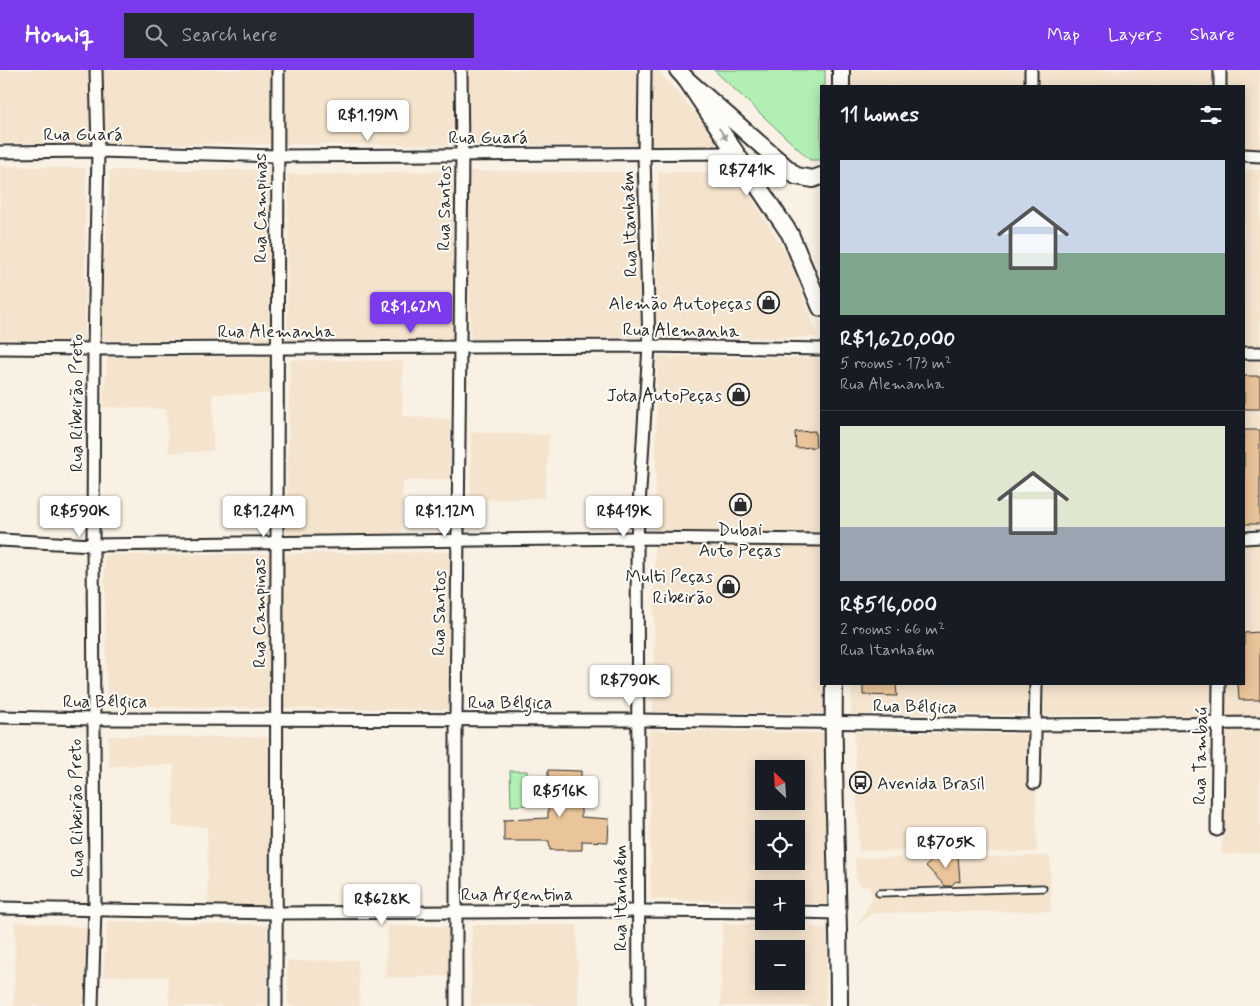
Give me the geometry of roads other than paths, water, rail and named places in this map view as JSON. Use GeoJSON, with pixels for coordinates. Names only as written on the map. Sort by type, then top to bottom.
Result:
{"type":"FeatureCollection","features":[{"type":"Feature","properties":{"kind":"main road"},"geometry":{"type":"LineString","coordinates":[[840,85],[841,70]]}},
{"type":"Feature","properties":{"kind":"main road"},"geometry":{"type":"LineString","coordinates":[[682,74],[790,234],[820,306]]}},
{"type":"Feature","properties":{"kind":"main road"},"geometry":{"type":"LineString","coordinates":[[682,74],[796,176],[813,179],[820,176]]}},
{"type":"Feature","properties":{"kind":"main road"},"geometry":{"type":"LineString","coordinates":[[834,685],[833,722],[839,1006]]}},
{"type":"Feature","properties":{"kind":"street","name":"Rua Ribeirão Preto"},"geometry":{"type":"LineString","coordinates":[[92,1006],[95,909],[93,545],[98,151],[96,70]]}},
{"type":"Feature","properties":{"kind":"street","name":"Rua Campinas"},"geometry":{"type":"LineString","coordinates":[[276,1006],[278,70]]}},
{"type":"Feature","properties":{"kind":"street","name":"Rua Santos"},"geometry":{"type":"LineString","coordinates":[[456,1006],[456,720],[462,154],[461,70]]}},
{"type":"Feature","properties":{"kind":"street","name":"Rua Itanhaém"},"geometry":{"type":"LineString","coordinates":[[639,1006],[638,538],[650,346],[644,155],[645,70]]}},
{"type":"Feature","properties":{"kind":"street"},"geometry":{"type":"LineString","coordinates":[[1031,70],[1031,85]]}},
{"type":"Feature","properties":{"kind":"street"},"geometry":{"type":"LineString","coordinates":[[1220,70],[1220,85]]}},
{"type":"Feature","properties":{"kind":"street","name":"Rua Guará"},"geometry":{"type":"LineString","coordinates":[[0,152],[98,151],[278,156],[736,153]]}},
{"type":"Feature","properties":{"kind":"street"},"geometry":{"type":"LineString","coordinates":[[1245,155],[1260,156]]}},
{"type":"Feature","properties":{"kind":"street","name":"Rua Alemanha"},"geometry":{"type":"LineString","coordinates":[[0,348],[650,346],[820,350]]}},
{"type":"Feature","properties":{"kind":"street"},"geometry":{"type":"LineString","coordinates":[[1245,353],[1260,353]]}},
{"type":"Feature","properties":{"kind":"street"},"geometry":{"type":"LineString","coordinates":[[1245,538],[1260,537]]}},
{"type":"Feature","properties":{"kind":"street"},"geometry":{"type":"LineString","coordinates":[[0,540],[93,545],[638,538],[820,540]]}},
{"type":"Feature","properties":{"kind":"street"},"geometry":{"type":"LineString","coordinates":[[1034,783],[1036,685]]}},
{"type":"Feature","properties":{"kind":"street","name":"Rua Tambaú"},"geometry":{"type":"LineString","coordinates":[[1216,830],[1219,685]]}},
{"type":"Feature","properties":{"kind":"street","name":"Rua Bélgica"},"geometry":{"type":"LineString","coordinates":[[0,717],[1036,724],[1260,723]]}},
{"type":"Feature","properties":{"kind":"street","name":"Rua Argentina"},"geometry":{"type":"LineString","coordinates":[[0,908],[276,913],[638,910],[755,912]]}},
{"type":"Feature","properties":{"kind":"street"},"geometry":{"type":"LineString","coordinates":[[805,912],[838,913]]}},
{"type":"Feature","properties":{"kind":"lane"},"geometry":{"type":"LineString","coordinates":[[879,893],[1043,888]]}},
{"type":"Feature","properties":{"kind":"place","name":"Alemão Autopeças"},"geometry":{"type":"Point","coordinates":[768,303]}},
{"type":"Feature","properties":{"kind":"place","name":"Jota AutoPeças"},"geometry":{"type":"Point","coordinates":[738,395]}},
{"type":"Feature","properties":{"kind":"place","name":"Dubai Auto Peças"},"geometry":{"type":"Point","coordinates":[740,504]}},
{"type":"Feature","properties":{"kind":"place","name":"Multi Peças Ribeirão"},"geometry":{"type":"Point","coordinates":[729,586]}},
{"type":"Feature","properties":{"kind":"place","name":"Avenida Brasil"},"geometry":{"type":"Point","coordinates":[861,783]}}]}
